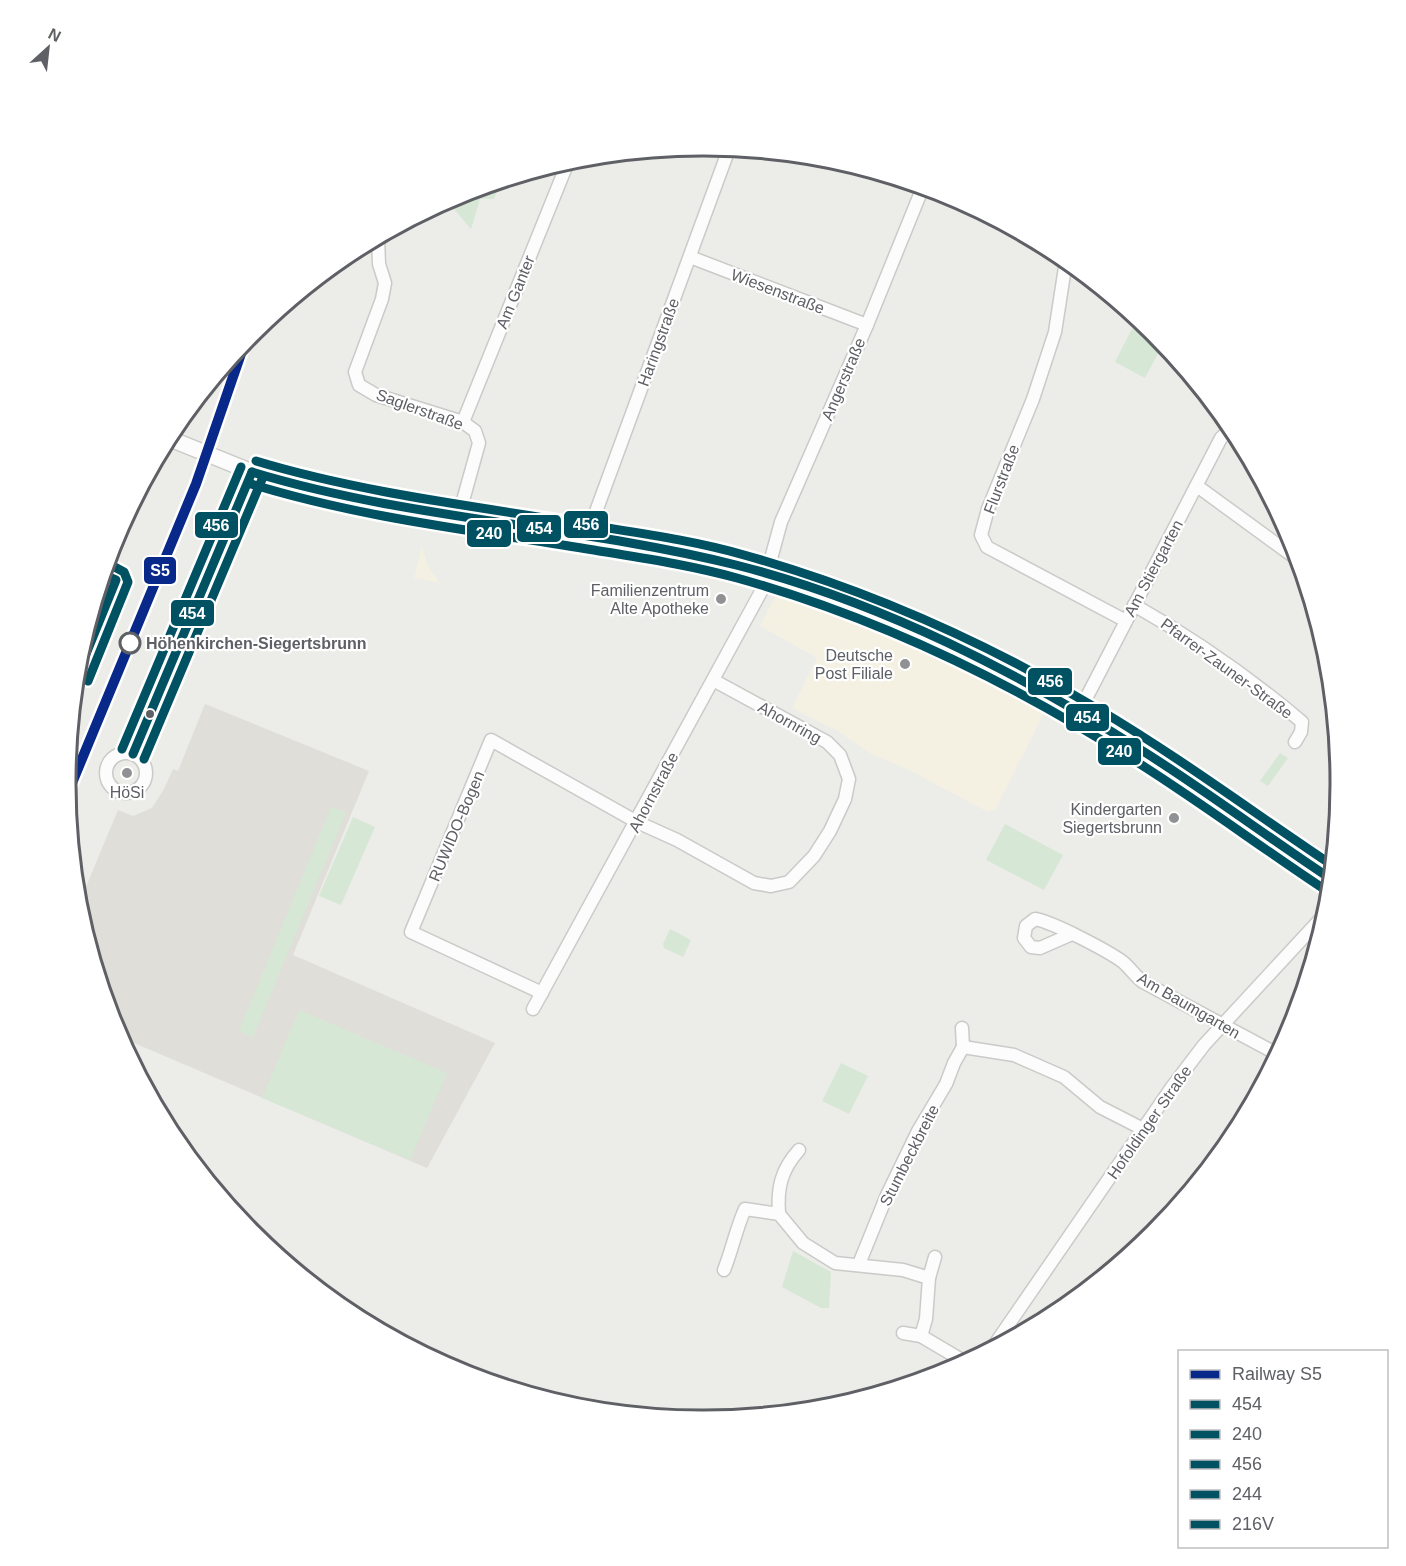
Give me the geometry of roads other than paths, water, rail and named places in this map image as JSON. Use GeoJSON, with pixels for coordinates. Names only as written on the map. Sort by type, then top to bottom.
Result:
{"type":"FeatureCollection","features":[{"type":"Feature","properties":{"kind":"street","name":"Haringstraße"},"geometry":{"type":"LineString","coordinates":[[587,536],[726,157]]}},
{"type":"Feature","properties":{"kind":"street","name":"Am Ganter"},"geometry":{"type":"LineString","coordinates":[[463,422],[564,173]]}},
{"type":"Feature","properties":{"kind":"street","name":"Angerstraße"},"geometry":{"type":"LineString","coordinates":[[767,572],[782,522],[867,325],[920,196]]}},
{"type":"Feature","properties":{"kind":"street","name":"Saglerstraße"},"geometry":{"type":"LineString","coordinates":[[378,247],[379,264],[385,283],[382,298],[355,372],[359,386],[376,395],[463,422],[475,430],[479,443],[459,516]]}},
{"type":"Feature","properties":{"kind":"street","name":"Wiesenstraße"},"geometry":{"type":"LineString","coordinates":[[690,257],[867,325]]}},
{"type":"Feature","properties":{"kind":"street","name":"Flurstraße"},"geometry":{"type":"LineString","coordinates":[[1064,272],[1055,332],[1033,399],[988,509],[981,535],[987,547],[1126,621]]}},
{"type":"Feature","properties":{"kind":"street","name":"Am Stiergarten"},"geometry":{"type":"LineString","coordinates":[[1080,712],[1224,435]]}},
{"type":"Feature","properties":{"kind":"street"},"geometry":{"type":"LineString","coordinates":[[178,442],[278,480],[374,502],[676,551],[767,572],[869,609],[977,655],[1080,712],[1183,777],[1322,874]]}},
{"type":"Feature","properties":{"kind":"street"},"geometry":{"type":"LineString","coordinates":[[133,754],[252,472]]}},
{"type":"Feature","properties":{"kind":"street"},"geometry":{"type":"LineString","coordinates":[[1197,486],[1284,549]]}},
{"type":"Feature","properties":{"kind":"street","name":"Ahornstraße"},"geometry":{"type":"LineString","coordinates":[[533,1009],[763,588],[767,572]]}},
{"type":"Feature","properties":{"kind":"street","name":"Pfarrer-Zauner-Straße"},"geometry":{"type":"LineString","coordinates":[[1134,605],[1183,633],[1265,691],[1302,722],[1295,742]]}},
{"type":"Feature","properties":{"kind":"street","name":"Ahornring"},"geometry":{"type":"LineString","coordinates":[[637,822],[676,840],[754,883],[771,886],[789,882],[798,875],[830,831],[845,799],[849,780],[840,755],[827,742],[713,680]]}},
{"type":"Feature","properties":{"kind":"street","name":"RUWIDO-Bogen"},"geometry":{"type":"LineString","coordinates":[[542,993],[411,932],[491,740],[637,822]]}},
{"type":"Feature","properties":{"kind":"street","name":"Hofoldinger Straße"},"geometry":{"type":"LineString","coordinates":[[1003,1333],[1185,1070],[1222,1025],[1312,928]]}},
{"type":"Feature","properties":{"kind":"street","name":"Am Baumgarten"},"geometry":{"type":"LineString","coordinates":[[1072,934],[1121,961],[1143,982],[1270,1050]]}},
{"type":"Feature","properties":{"kind":"street","name":"Stumbeckbreite"},"geometry":{"type":"LineString","coordinates":[[859,1264],[887,1196],[918,1131],[946,1084],[963,1047],[962,1028]]}},
{"type":"Feature","properties":{"kind":"street"},"geometry":{"type":"LineString","coordinates":[[963,1047],[1014,1055],[1064,1077],[1100,1107],[1143,1129]]}},
{"type":"Feature","properties":{"kind":"street"},"geometry":{"type":"LineString","coordinates":[[799,1150],[789,1162],[777,1192],[779,1214],[795,1235],[813,1251],[835,1263],[903,1270],[929,1278]]}},
{"type":"Feature","properties":{"kind":"street"},"geometry":{"type":"LineString","coordinates":[[724,1270],[745,1209],[779,1214]]}},
{"type":"Feature","properties":{"kind":"street"},"geometry":{"type":"LineString","coordinates":[[921,1336],[926,1318],[929,1278],[935,1257]]}},
{"type":"Feature","properties":{"kind":"street"},"geometry":{"type":"LineString","coordinates":[[903,1333],[921,1336],[955,1356]]}},
{"type":"Feature","properties":{"kind":"rail line","name":"S5"},"geometry":{"type":"LineString","coordinates":[[77,772],[196,484],[237,364]]}},
{"type":"Feature","properties":{"kind":"place","name":"Familienzentrum Alte Apotheke"},"geometry":{"type":"Point","coordinates":[721,599]}},
{"type":"Feature","properties":{"kind":"place","name":"Höhenkirchen-Siegertsbrunn"},"geometry":{"type":"Point","coordinates":[130,643]}},
{"type":"Feature","properties":{"kind":"place","name":"Deutsche Post Filiale"},"geometry":{"type":"Point","coordinates":[905,664]}},
{"type":"Feature","properties":{"kind":"place","name":"HöSi"},"geometry":{"type":"Point","coordinates":[127,773]}},
{"type":"Feature","properties":{"kind":"place","name":"Kindergarten Siegertsbrunn"},"geometry":{"type":"Point","coordinates":[1174,818]}}]}
